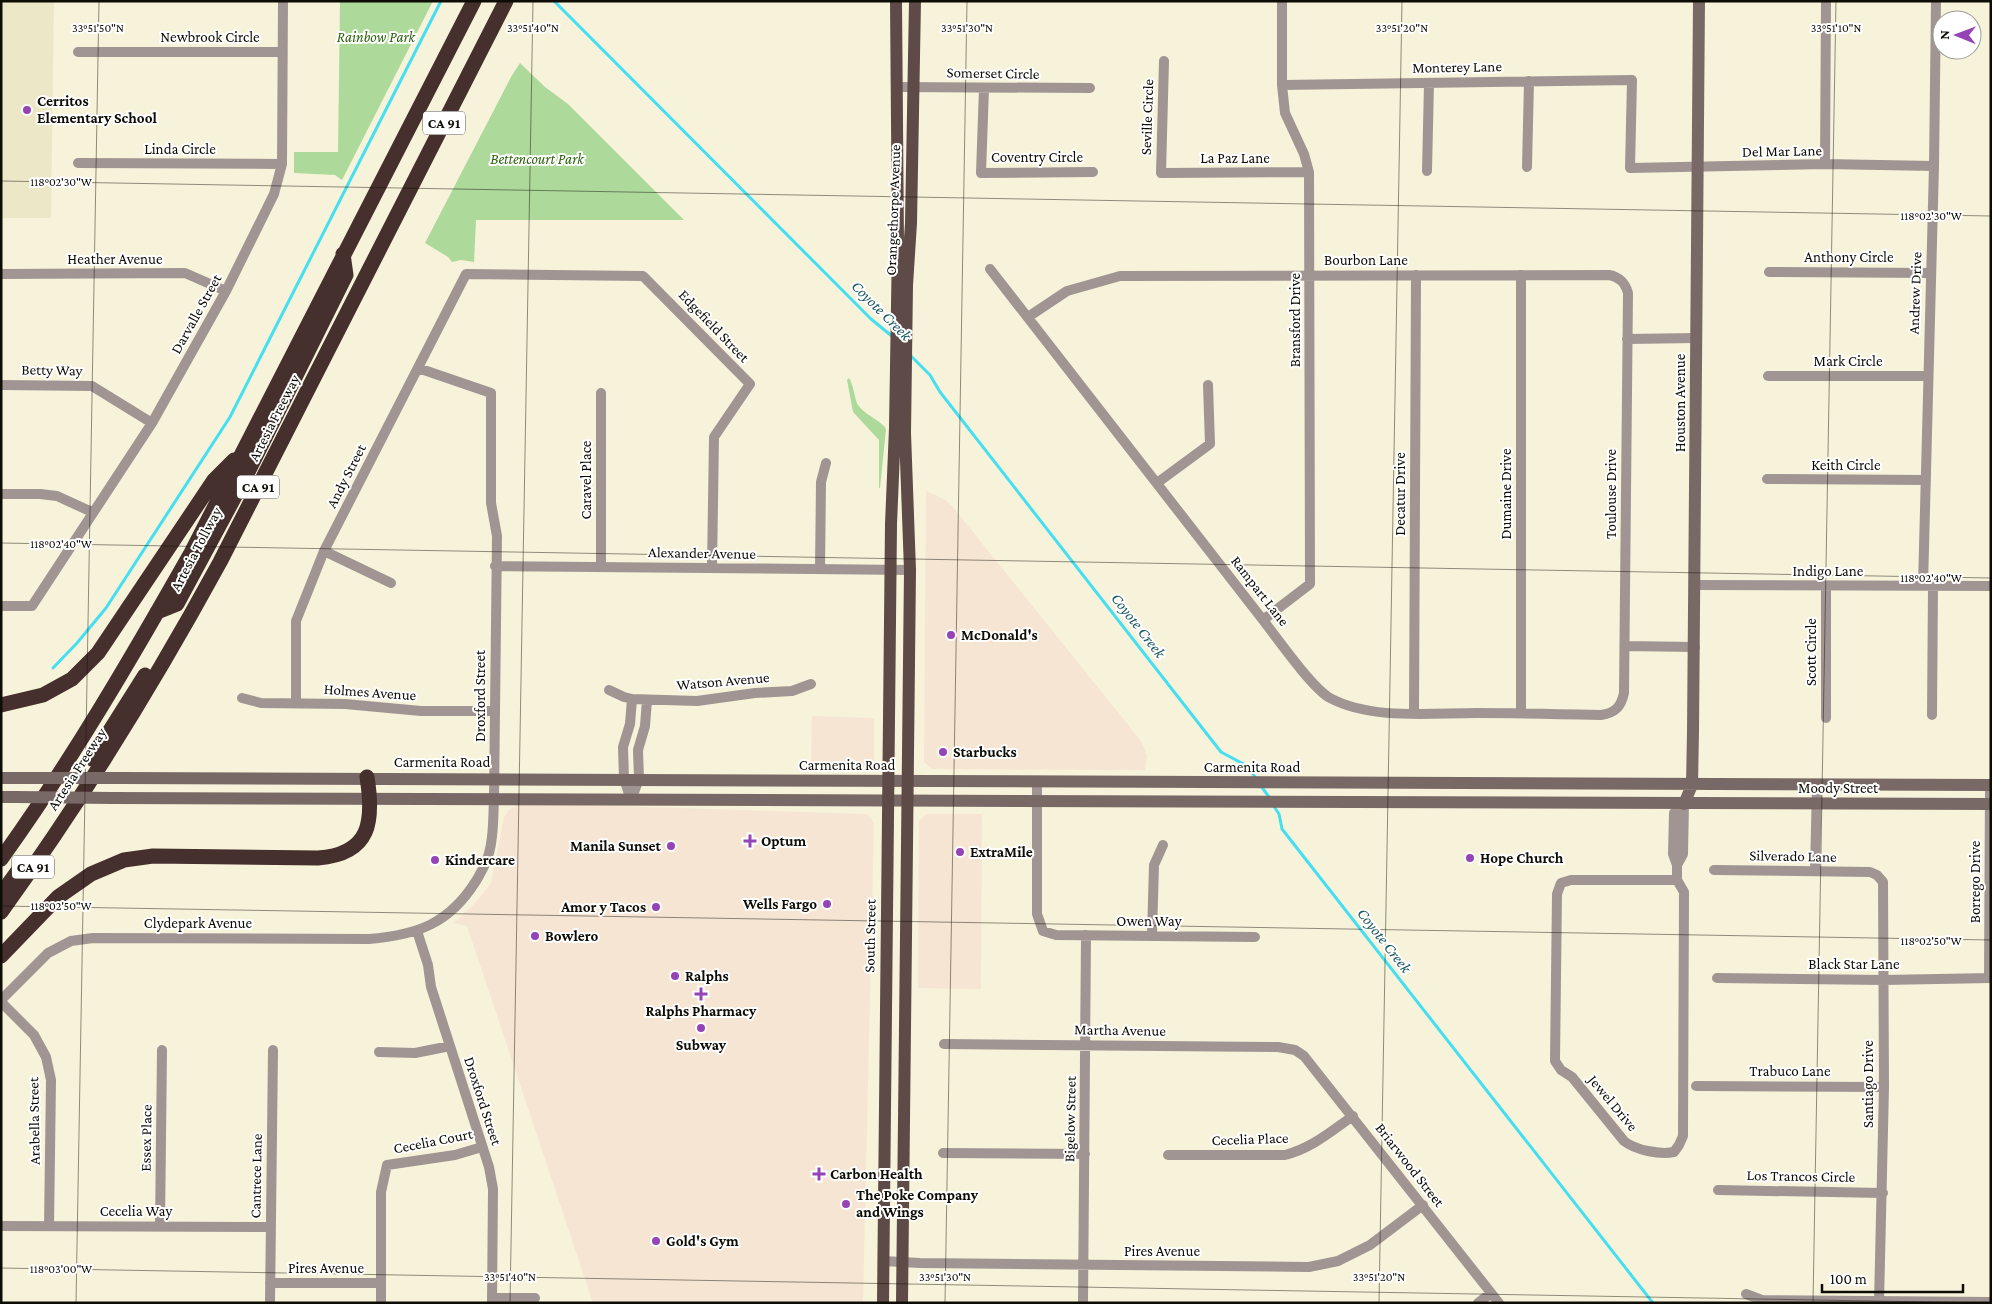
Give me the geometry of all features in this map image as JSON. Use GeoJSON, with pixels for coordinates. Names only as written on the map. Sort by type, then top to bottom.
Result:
{"type":"FeatureCollection","features":[{"type":"Feature","properties":{"kind":"highway","name":"Artesia Freeway"},"geometry":{"type":"LineString","coordinates":[[1,912],[48,845],[129,721],[178,639],[220,562],[506,1]]}},
{"type":"Feature","properties":{"kind":"highway","name":"Artesia Freeway"},"geometry":{"type":"LineString","coordinates":[[1,859],[30,818],[157,612],[191,553],[471,6]]}},
{"type":"Feature","properties":{"kind":"highway","name":"Artesia Tollway"},"geometry":{"type":"LineString","coordinates":[[1,894],[54,818],[147,672],[210,561],[386,219],[399,211]]}},
{"type":"Feature","properties":{"kind":"highway","name":"Artesia Tollway"},"geometry":{"type":"LineString","coordinates":[[157,612],[177,604],[248,474],[346,275],[343,254]]}},
{"type":"Feature","properties":{"kind":"highway"},"geometry":{"type":"LineString","coordinates":[[1,705],[43,695],[72,679],[98,653],[214,480],[245,448]]}},
{"type":"Feature","properties":{"kind":"highway"},"geometry":{"type":"LineString","coordinates":[[1,956],[58,897],[90,874],[124,860],[153,856],[336,856],[350,850],[362,838],[370,821],[367,777]]}},
{"type":"Feature","properties":{"kind":"main road","name":"Orangethorpe Avenue"},"geometry":{"type":"LineString","coordinates":[[890,570],[895,423],[897,275],[896,1]]}},
{"type":"Feature","properties":{"kind":"main road","name":"Orangethorpe Avenue"},"geometry":{"type":"LineString","coordinates":[[910,570],[905,433],[915,1]]}},
{"type":"Feature","properties":{"kind":"main road","name":"Houston Avenue"},"geometry":{"type":"LineString","coordinates":[[1684,804],[1692,784],[1695,646],[1700,1]]}},
{"type":"Feature","properties":{"kind":"main road","name":"South Street"},"geometry":{"type":"LineString","coordinates":[[883,1303],[890,570]]}},
{"type":"Feature","properties":{"kind":"main road"},"geometry":{"type":"LineString","coordinates":[[902,1303],[910,570]]}},
{"type":"Feature","properties":{"kind":"main road","name":"Carmenita Road"},"geometry":{"type":"LineString","coordinates":[[1,778],[367,777],[907,782],[1692,784]]}},
{"type":"Feature","properties":{"kind":"main road","name":"Moody Street"},"geometry":{"type":"LineString","coordinates":[[1692,784],[1990,785]]}},
{"type":"Feature","properties":{"kind":"main road"},"geometry":{"type":"LineString","coordinates":[[1,797],[1684,804]]}},
{"type":"Feature","properties":{"kind":"main road","name":"Moody Street"},"geometry":{"type":"LineString","coordinates":[[1684,804],[1990,804]]}},
{"type":"Feature","properties":{"kind":"street","name":"Darvalle Street"},"geometry":{"type":"LineString","coordinates":[[1,606],[32,606],[152,423],[226,291],[274,194],[282,164],[283,1]]}},
{"type":"Feature","properties":{"kind":"street","name":"Bransford Drive"},"geometry":{"type":"LineString","coordinates":[[1263,620],[1310,584],[1309,172],[1304,154],[1285,113],[1282,85],[1282,1]]}},
{"type":"Feature","properties":{"kind":"street"},"geometry":{"type":"LineString","coordinates":[[1825,164],[1826,1]]}},
{"type":"Feature","properties":{"kind":"street","name":"Andrew Drive"},"geometry":{"type":"LineString","coordinates":[[1932,715],[1926,480],[1936,1]]}},
{"type":"Feature","properties":{"kind":"street","name":"Newbrook Circle"},"geometry":{"type":"LineString","coordinates":[[78,52],[282,52]]}},
{"type":"Feature","properties":{"kind":"street","name":"Seville Circle"},"geometry":{"type":"LineString","coordinates":[[1161,173],[1164,61]]}},
{"type":"Feature","properties":{"kind":"street","name":"Monterey Lane"},"geometry":{"type":"LineString","coordinates":[[1282,85],[1632,80],[1630,168]]}},
{"type":"Feature","properties":{"kind":"street"},"geometry":{"type":"LineString","coordinates":[[1528,167],[1529,81]]}},
{"type":"Feature","properties":{"kind":"street"},"geometry":{"type":"LineString","coordinates":[[1427,171],[1429,83]]}},
{"type":"Feature","properties":{"kind":"street","name":"Somerset Circle"},"geometry":{"type":"LineString","coordinates":[[896,87],[1090,88]]}},
{"type":"Feature","properties":{"kind":"street","name":"Coventry Circle"},"geometry":{"type":"LineString","coordinates":[[984,88],[982,173],[1094,172]]}},
{"type":"Feature","properties":{"kind":"street","name":"Linda Circle"},"geometry":{"type":"LineString","coordinates":[[78,163],[282,164]]}},
{"type":"Feature","properties":{"kind":"street","name":"Del Mar Lane"},"geometry":{"type":"LineString","coordinates":[[1630,168],[1825,164],[1934,166]]}},
{"type":"Feature","properties":{"kind":"street","name":"La Paz Lane"},"geometry":{"type":"LineString","coordinates":[[1161,173],[1309,172]]}},
{"type":"Feature","properties":{"kind":"street","name":"Rampart Lane"},"geometry":{"type":"LineString","coordinates":[[990,269],[1263,620],[1309,677],[1328,697],[1353,708],[1379,712],[1601,715],[1618,708]]}},
{"type":"Feature","properties":{"kind":"street","name":"Anthony Circle"},"geometry":{"type":"LineString","coordinates":[[1769,272],[1930,272]]}},
{"type":"Feature","properties":{"kind":"street","name":"Heather Avenue"},"geometry":{"type":"LineString","coordinates":[[1,274],[185,273],[226,291]]}},
{"type":"Feature","properties":{"kind":"street","name":"Andy Street"},"geometry":{"type":"LineString","coordinates":[[296,703],[296,621],[324,551],[466,274]]}},
{"type":"Feature","properties":{"kind":"street","name":"Edgefield Street"},"geometry":{"type":"LineString","coordinates":[[466,274],[643,276],[750,384],[714,437],[712,568]]}},
{"type":"Feature","properties":{"kind":"street","name":"Decatur Drive"},"geometry":{"type":"LineString","coordinates":[[1414,713],[1416,275]]}},
{"type":"Feature","properties":{"kind":"street","name":"Dumaine Drive"},"geometry":{"type":"LineString","coordinates":[[1521,275],[1521,713]]}},
{"type":"Feature","properties":{"kind":"street","name":"Bourbon Lane"},"geometry":{"type":"LineString","coordinates":[[1028,317],[1067,291],[1120,276],[1609,275],[1622,281]]}},
{"type":"Feature","properties":{"kind":"street","name":"Toulouse Drive"},"geometry":{"type":"LineString","coordinates":[[1618,708],[1624,693],[1625,646],[1628,293],[1622,281]]}},
{"type":"Feature","properties":{"kind":"street"},"geometry":{"type":"LineString","coordinates":[[1627,339],[1697,338]]}},
{"type":"Feature","properties":{"kind":"street","name":"Droxford Street"},"geometry":{"type":"LineString","coordinates":[[418,368],[491,392],[491,503],[497,536],[495,566],[495,711],[492,839],[489,855],[482,871],[466,896],[448,915],[417,931],[428,965],[430,987],[482,1148],[492,1189],[492,1300]]}},
{"type":"Feature","properties":{"kind":"street","name":"Mark Circle"},"geometry":{"type":"LineString","coordinates":[[1768,376],[1928,376]]}},
{"type":"Feature","properties":{"kind":"street"},"geometry":{"type":"LineString","coordinates":[[1157,483],[1210,444],[1208,384]]}},
{"type":"Feature","properties":{"kind":"street","name":"Betty Way"},"geometry":{"type":"LineString","coordinates":[[1,385],[92,386],[152,423]]}},
{"type":"Feature","properties":{"kind":"street","name":"Caravel Place"},"geometry":{"type":"LineString","coordinates":[[601,393],[601,567]]}},
{"type":"Feature","properties":{"kind":"street"},"geometry":{"type":"LineString","coordinates":[[820,569],[821,482],[826,463]]}},
{"type":"Feature","properties":{"kind":"street","name":"Keith Circle"},"geometry":{"type":"LineString","coordinates":[[1767,479],[1926,480]]}},
{"type":"Feature","properties":{"kind":"street"},"geometry":{"type":"LineString","coordinates":[[1,494],[57,496],[92,512]]}},
{"type":"Feature","properties":{"kind":"street"},"geometry":{"type":"LineString","coordinates":[[324,551],[390,583]]}},
{"type":"Feature","properties":{"kind":"street","name":"Alexander Avenue"},"geometry":{"type":"LineString","coordinates":[[495,566],[910,570]]}},
{"type":"Feature","properties":{"kind":"street","name":"Indigo Lane"},"geometry":{"type":"LineString","coordinates":[[1695,585],[1991,586]]}},
{"type":"Feature","properties":{"kind":"street","name":"Scott Circle"},"geometry":{"type":"LineString","coordinates":[[1826,586],[1826,718]]}},
{"type":"Feature","properties":{"kind":"street"},"geometry":{"type":"LineString","coordinates":[[1625,646],[1695,646]]}},
{"type":"Feature","properties":{"kind":"street","name":"Watson Avenue"},"geometry":{"type":"LineString","coordinates":[[609,690],[632,699],[697,701],[755,693],[792,691],[811,684]]}},
{"type":"Feature","properties":{"kind":"street","name":"Holmes Avenue"},"geometry":{"type":"LineString","coordinates":[[242,698],[261,703],[345,704],[420,711],[495,711]]}},
{"type":"Feature","properties":{"kind":"street"},"geometry":{"type":"LineString","coordinates":[[631,800],[624,779],[623,748],[630,724],[632,699]]}},
{"type":"Feature","properties":{"kind":"street"},"geometry":{"type":"LineString","coordinates":[[631,800],[639,779],[638,750],[645,726],[647,700]]}},
{"type":"Feature","properties":{"kind":"street"},"geometry":{"type":"LineString","coordinates":[[1037,782],[1037,802]]}},
{"type":"Feature","properties":{"kind":"street"},"geometry":{"type":"LineString","coordinates":[[1815,870],[1817,785]]}},
{"type":"Feature","properties":{"kind":"street","name":"Borrego Drive"},"geometry":{"type":"LineString","coordinates":[[1990,785],[1990,978]]}},
{"type":"Feature","properties":{"kind":"street","name":"Owen Way"},"geometry":{"type":"LineString","coordinates":[[1037,802],[1037,914],[1043,931],[1056,935],[1255,937]]}},
{"type":"Feature","properties":{"kind":"street","name":"Jewel Drive"},"geometry":{"type":"LineString","coordinates":[[1677,880],[1571,880],[1561,883],[1556,894],[1555,1061],[1561,1070],[1572,1077],[1624,1141],[1629,1145],[1662,1153],[1674,1152],[1680,1145],[1683,1136],[1684,892],[1677,880],[1677,865],[1673,854],[1674,813],[1684,804]]}},
{"type":"Feature","properties":{"kind":"street"},"geometry":{"type":"LineString","coordinates":[[1152,935],[1154,865],[1163,845]]}},
{"type":"Feature","properties":{"kind":"street","name":"Silverado Lane"},"geometry":{"type":"LineString","coordinates":[[1714,870],[1870,872]]}},
{"type":"Feature","properties":{"kind":"street","name":"Santiago Drive"},"geometry":{"type":"LineString","coordinates":[[1870,872],[1880,878],[1883,886],[1884,1087],[1879,1302]]}},
{"type":"Feature","properties":{"kind":"street","name":"Clydepark Avenue"},"geometry":{"type":"LineString","coordinates":[[1,1001],[48,953],[71,941],[93,938],[369,939],[396,937],[417,931]]}},
{"type":"Feature","properties":{"kind":"street","name":"Bigelow Street"},"geometry":{"type":"LineString","coordinates":[[1083,1303],[1086,935]]}},
{"type":"Feature","properties":{"kind":"street","name":"Black Star Lane"},"geometry":{"type":"LineString","coordinates":[[1717,978],[1884,980],[1990,978]]}},
{"type":"Feature","properties":{"kind":"street","name":"Arabella Street"},"geometry":{"type":"LineString","coordinates":[[1,1001],[34,1034],[46,1057],[51,1080],[49,1226]]}},
{"type":"Feature","properties":{"kind":"street","name":"Martha Avenue"},"geometry":{"type":"LineString","coordinates":[[944,1044],[1278,1047],[1294,1050]]}},
{"type":"Feature","properties":{"kind":"street"},"geometry":{"type":"LineString","coordinates":[[379,1052],[415,1052],[450,1046]]}},
{"type":"Feature","properties":{"kind":"street","name":"Essex Place"},"geometry":{"type":"LineString","coordinates":[[160,1226],[162,1050]]}},
{"type":"Feature","properties":{"kind":"street","name":"Cantrece Lane"},"geometry":{"type":"LineString","coordinates":[[270,1303],[273,1050]]}},
{"type":"Feature","properties":{"kind":"street","name":"Briarwood Street"},"geometry":{"type":"LineString","coordinates":[[1294,1050],[1304,1056],[1499,1303]]}},
{"type":"Feature","properties":{"kind":"street","name":"Trabuco Lane"},"geometry":{"type":"LineString","coordinates":[[1696,1086],[1884,1087]]}},
{"type":"Feature","properties":{"kind":"street","name":"Cecelia Place"},"geometry":{"type":"LineString","coordinates":[[1168,1155],[1285,1155],[1301,1151],[1315,1144],[1352,1116]]}},
{"type":"Feature","properties":{"kind":"street","name":"Cecelia Court"},"geometry":{"type":"LineString","coordinates":[[381,1283],[381,1192],[387,1165],[455,1155],[482,1148]]}},
{"type":"Feature","properties":{"kind":"street"},"geometry":{"type":"LineString","coordinates":[[943,1153],[1085,1154]]}},
{"type":"Feature","properties":{"kind":"street","name":"Los Trancos Circle"},"geometry":{"type":"LineString","coordinates":[[1718,1190],[1882,1193]]}},
{"type":"Feature","properties":{"kind":"street","name":"Pires Avenue"},"geometry":{"type":"LineString","coordinates":[[883,1261],[902,1263],[1309,1266],[1338,1261],[1370,1245],[1423,1205]]}},
{"type":"Feature","properties":{"kind":"street","name":"Cecelia Way"},"geometry":{"type":"LineString","coordinates":[[1,1226],[271,1227]]}},
{"type":"Feature","properties":{"kind":"street","name":"Pires Avenue"},"geometry":{"type":"LineString","coordinates":[[270,1283],[381,1283]]}},
{"type":"Feature","properties":{"kind":"street"},"geometry":{"type":"LineString","coordinates":[[381,1283],[381,1303]]}},
{"type":"Feature","properties":{"kind":"street"},"geometry":{"type":"LineString","coordinates":[[1478,1303],[1491,1293]]}},
{"type":"Feature","properties":{"kind":"street"},"geometry":{"type":"LineString","coordinates":[[1746,1294],[1762,1300],[1991,1302]]}},
{"type":"Feature","properties":{"kind":"street"},"geometry":{"type":"LineString","coordinates":[[492,1300],[535,1298]]}},
{"type":"Feature","properties":{"kind":"shaded area","name":"Cerritos Elementary School"},"geometry":{"type":"Polygon","coordinates":[[[1,1],[54,1],[51,218],[1,218],[1,1]]]}},
{"type":"Feature","properties":{"kind":"shaded area"},"geometry":{"type":"Polygon","coordinates":[[[926,491],[944,499],[952,506],[1141,741],[1147,756],[1145,770],[932,769],[924,762],[926,491]]]}},
{"type":"Feature","properties":{"kind":"shaded area"},"geometry":{"type":"Polygon","coordinates":[[[812,716],[874,718],[874,759],[870,767],[829,768],[811,766],[812,716]]]}},
{"type":"Feature","properties":{"kind":"shaded area"},"geometry":{"type":"Polygon","coordinates":[[[520,803],[867,814],[874,822],[863,1303],[593,1303],[467,926],[454,923],[477,901],[491,883],[504,817],[509,810],[520,803]]]}},
{"type":"Feature","properties":{"kind":"shaded area"},"geometry":{"type":"Polygon","coordinates":[[[926,814],[982,814],[981,989],[918,988],[919,821],[926,814]]]}},
{"type":"Feature","properties":{"kind":"green space","name":"Rainbow Park"},"geometry":{"type":"Polygon","coordinates":[[[340,1],[433,1],[342,180],[335,175],[294,173],[294,152],[338,152],[340,1]]]}},
{"type":"Feature","properties":{"kind":"green space","name":"Bettencourt Park"},"geometry":{"type":"Polygon","coordinates":[[[520,63],[545,87],[568,104],[684,220],[476,220],[474,262],[461,260],[452,262],[448,257],[425,243],[520,63]]]}},
{"type":"Feature","properties":{"kind":"green space"},"geometry":{"type":"Polygon","coordinates":[[[849,378],[858,405],[886,429],[880,488],[879,440],[853,412],[847,380],[849,378]]]}},
{"type":"Feature","properties":{"kind":"waterway"},"geometry":{"type":"LineString","coordinates":[[53,668],[106,608],[230,417],[441,1]]}},
{"type":"Feature","properties":{"kind":"waterway","name":"Coyote Creek"},"geometry":{"type":"LineString","coordinates":[[554,1],[871,319],[893,337]]}},
{"type":"Feature","properties":{"kind":"waterway","name":"Coyote Creek"},"geometry":{"type":"LineString","coordinates":[[909,354],[930,375],[940,392],[1221,752],[1249,767],[1256,779]]}},
{"type":"Feature","properties":{"kind":"waterway","name":"Coyote Creek"},"geometry":{"type":"LineString","coordinates":[[1261,786],[1269,797]]}},
{"type":"Feature","properties":{"kind":"waterway","name":"Coyote Creek"},"geometry":{"type":"LineString","coordinates":[[1273,805],[1279,814],[1282,829],[1653,1303]]}},
{"type":"Feature","properties":{"kind":"place","name":"Cerritos Elementary School"},"geometry":{"type":"Point","coordinates":[27,110]}},
{"type":"Feature","properties":{"kind":"place","name":"McDonald's"},"geometry":{"type":"Point","coordinates":[951,635]}},
{"type":"Feature","properties":{"kind":"place","name":"Starbucks"},"geometry":{"type":"Point","coordinates":[943,752]}},
{"type":"Feature","properties":{"kind":"place","name":"Optum"},"geometry":{"type":"Point","coordinates":[750,841]}},
{"type":"Feature","properties":{"kind":"place","name":"Manila Sunset"},"geometry":{"type":"Point","coordinates":[671,846]}},
{"type":"Feature","properties":{"kind":"place","name":"ExtraMile"},"geometry":{"type":"Point","coordinates":[960,852]}},
{"type":"Feature","properties":{"kind":"place","name":"Hope Church"},"geometry":{"type":"Point","coordinates":[1470,858]}},
{"type":"Feature","properties":{"kind":"place","name":"Kindercare"},"geometry":{"type":"Point","coordinates":[435,860]}},
{"type":"Feature","properties":{"kind":"place","name":"Wells Fargo"},"geometry":{"type":"Point","coordinates":[827,904]}},
{"type":"Feature","properties":{"kind":"place","name":"Amor y Tacos"},"geometry":{"type":"Point","coordinates":[656,907]}},
{"type":"Feature","properties":{"kind":"place","name":"Bowlero"},"geometry":{"type":"Point","coordinates":[535,936]}},
{"type":"Feature","properties":{"kind":"place","name":"Ralphs"},"geometry":{"type":"Point","coordinates":[675,976]}},
{"type":"Feature","properties":{"kind":"place","name":"Ralphs Pharmacy"},"geometry":{"type":"Point","coordinates":[701,994]}},
{"type":"Feature","properties":{"kind":"place","name":"Subway"},"geometry":{"type":"Point","coordinates":[701,1028]}},
{"type":"Feature","properties":{"kind":"place","name":"Carbon Health"},"geometry":{"type":"Point","coordinates":[819,1174]}},
{"type":"Feature","properties":{"kind":"place","name":"The Poke Company and Wings"},"geometry":{"type":"Point","coordinates":[846,1204]}},
{"type":"Feature","properties":{"kind":"place","name":"Gold's Gym"},"geometry":{"type":"Point","coordinates":[656,1241]}}]}
